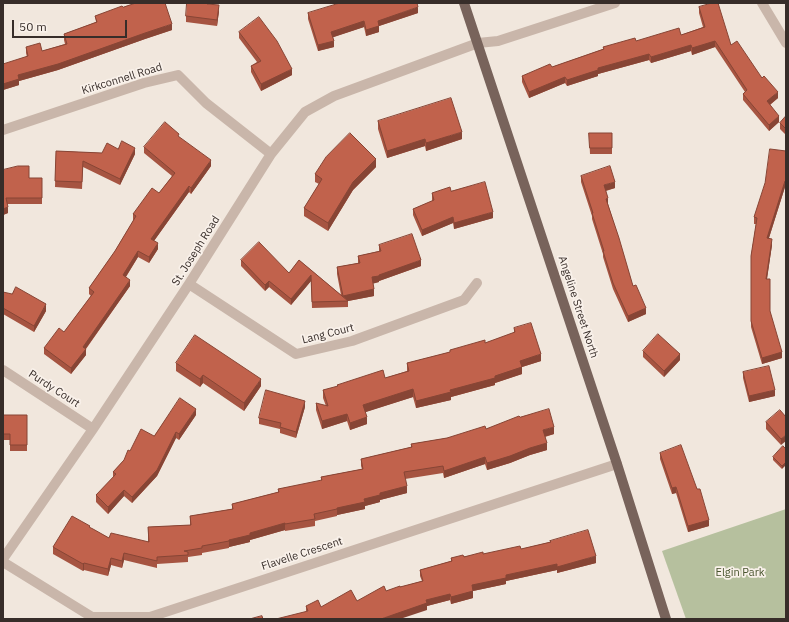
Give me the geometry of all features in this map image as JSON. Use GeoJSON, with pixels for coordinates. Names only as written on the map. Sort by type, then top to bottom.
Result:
{"type":"FeatureCollection","features":[{"type":"Feature","properties":{"kind":"main road","name":"Angeline Street North"},"geometry":{"type":"LineString","coordinates":[[464,3],[617,464],[666,619]]}},
{"type":"Feature","properties":{"kind":"street","name":"St. Joseph Road"},"geometry":{"type":"LineString","coordinates":[[3,559],[189,284],[271,154],[305,112],[334,96],[478,43],[498,41],[615,3]]}},
{"type":"Feature","properties":{"kind":"street"},"geometry":{"type":"LineString","coordinates":[[762,3],[786,42]]}},
{"type":"Feature","properties":{"kind":"street","name":"Kirkconnell Road"},"geometry":{"type":"LineString","coordinates":[[3,130],[144,83],[178,76],[206,103],[271,154]]}},
{"type":"Feature","properties":{"kind":"street","name":"Lang Court"},"geometry":{"type":"LineString","coordinates":[[189,284],[296,354],[352,342],[464,300],[477,283]]}},
{"type":"Feature","properties":{"kind":"street","name":"Purdy Court"},"geometry":{"type":"LineString","coordinates":[[3,370],[93,428]]}},
{"type":"Feature","properties":{"kind":"street","name":"Flavelle Crescent"},"geometry":{"type":"LineString","coordinates":[[3,562],[92,617],[150,617],[617,464]]}},
{"type":"Feature","properties":{"kind":"green space","name":"Elgin Park"},"geometry":{"type":"Polygon","coordinates":[[[786,509],[786,619],[686,619],[662,551],[786,509]]]}},
{"type":"Feature","properties":{"kind":"building"},"geometry":{"type":"Polygon","coordinates":[[[136,3],[165,3],[172,24],[58,64],[18,75],[19,79],[3,84],[3,64],[28,56],[26,47],[40,43],[42,51],[67,44],[64,34],[97,22],[95,16],[122,6],[136,3]]]}},
{"type":"Feature","properties":{"kind":"building"},"geometry":{"type":"Polygon","coordinates":[[[187,3],[207,3],[219,5],[217,20],[186,16],[187,3]]]}},
{"type":"Feature","properties":{"kind":"building"},"geometry":{"type":"Polygon","coordinates":[[[340,3],[417,3],[418,7],[378,21],[379,26],[366,30],[364,21],[331,32],[334,41],[318,45],[308,13],[340,3]]]}},
{"type":"Feature","properties":{"kind":"building"},"geometry":{"type":"Polygon","coordinates":[[[712,3],[718,3],[731,45],[737,41],[762,78],[764,76],[778,92],[767,101],[779,116],[769,125],[743,94],[747,90],[715,41],[692,48],[691,45],[651,57],[649,54],[598,68],[598,70],[567,80],[565,77],[529,92],[522,76],[550,64],[552,67],[604,49],[603,47],[635,38],[636,41],[679,28],[681,35],[705,27],[699,7],[712,3]]]}},
{"type":"Feature","properties":{"kind":"building"},"geometry":{"type":"Polygon","coordinates":[[[259,17],[277,41],[292,69],[261,84],[251,66],[261,61],[239,32],[259,17]]]}},
{"type":"Feature","properties":{"kind":"building"},"geometry":{"type":"Polygon","coordinates":[[[451,98],[462,132],[426,143],[425,139],[387,151],[378,121],[451,98]]]}},
{"type":"Feature","properties":{"kind":"building"},"geometry":{"type":"Polygon","coordinates":[[[786,116],[786,129],[780,123],[786,116]]]}},
{"type":"Feature","properties":{"kind":"building"},"geometry":{"type":"Polygon","coordinates":[[[165,122],[179,134],[178,136],[211,160],[191,188],[189,186],[151,239],[158,243],[149,257],[138,251],[123,275],[130,280],[83,347],[86,349],[71,368],[44,348],[59,328],[64,332],[94,292],[89,288],[115,251],[136,216],[133,214],[152,188],[159,193],[175,173],[144,147],[165,122]]]}},
{"type":"Feature","properties":{"kind":"building"},"geometry":{"type":"Polygon","coordinates":[[[350,133],[376,159],[353,182],[328,223],[304,208],[322,179],[315,174],[326,157],[350,133]]]}},
{"type":"Feature","properties":{"kind":"building"},"geometry":{"type":"Polygon","coordinates":[[[589,133],[612,133],[612,148],[590,148],[589,133]]]}},
{"type":"Feature","properties":{"kind":"building"},"geometry":{"type":"Polygon","coordinates":[[[122,141],[135,148],[120,179],[83,161],[82,182],[55,181],[56,151],[102,153],[107,143],[118,149],[122,141]]]}},
{"type":"Feature","properties":{"kind":"building"},"geometry":{"type":"Polygon","coordinates":[[[770,149],[786,151],[786,182],[785,181],[767,238],[772,239],[766,279],[770,279],[770,311],[782,352],[762,358],[751,321],[751,256],[757,218],[754,217],[765,183],[770,149]]]}},
{"type":"Feature","properties":{"kind":"building"},"geometry":{"type":"Polygon","coordinates":[[[18,166],[29,166],[29,178],[42,178],[42,198],[6,198],[8,207],[3,209],[3,170],[18,166]]]}},
{"type":"Feature","properties":{"kind":"building"},"geometry":{"type":"Polygon","coordinates":[[[610,166],[615,182],[604,185],[608,198],[606,199],[633,286],[636,285],[646,308],[628,316],[613,283],[581,176],[610,166]]]}},
{"type":"Feature","properties":{"kind":"building"},"geometry":{"type":"Polygon","coordinates":[[[485,182],[493,212],[454,223],[453,217],[422,230],[413,209],[434,200],[432,193],[450,187],[451,191],[485,182]]]}},
{"type":"Feature","properties":{"kind":"building"},"geometry":{"type":"Polygon","coordinates":[[[412,234],[421,260],[379,276],[372,277],[374,289],[343,296],[337,267],[360,263],[358,256],[381,251],[379,245],[412,234]]]}},
{"type":"Feature","properties":{"kind":"building"},"geometry":{"type":"Polygon","coordinates":[[[259,242],[289,273],[299,260],[348,301],[312,302],[311,275],[291,299],[269,281],[265,285],[241,260],[259,242]]]}},
{"type":"Feature","properties":{"kind":"building"},"geometry":{"type":"Polygon","coordinates":[[[16,287],[46,304],[34,326],[3,308],[3,292],[12,294],[16,287]]]}},
{"type":"Feature","properties":{"kind":"building"},"geometry":{"type":"Polygon","coordinates":[[[531,323],[541,354],[520,361],[522,367],[495,376],[495,378],[416,401],[413,389],[363,405],[367,417],[350,423],[347,414],[322,421],[316,403],[328,406],[323,390],[383,370],[385,378],[409,371],[407,363],[450,352],[450,350],[485,340],[485,343],[515,332],[514,328],[531,323]]]}},
{"type":"Feature","properties":{"kind":"building"},"geometry":{"type":"Polygon","coordinates":[[[658,334],[680,354],[664,371],[643,351],[658,334]]]}},
{"type":"Feature","properties":{"kind":"building"},"geometry":{"type":"Polygon","coordinates":[[[195,335],[261,379],[244,403],[203,375],[200,379],[176,363],[195,335]]]}},
{"type":"Feature","properties":{"kind":"building"},"geometry":{"type":"Polygon","coordinates":[[[769,366],[775,390],[749,396],[743,372],[769,366]]]}},
{"type":"Feature","properties":{"kind":"building"},"geometry":{"type":"Polygon","coordinates":[[[266,390],[305,401],[296,432],[280,427],[281,423],[259,418],[266,390]]]}},
{"type":"Feature","properties":{"kind":"building"},"geometry":{"type":"Polygon","coordinates":[[[180,398],[196,409],[179,434],[176,432],[157,470],[132,497],[124,490],[108,507],[96,495],[116,474],[113,472],[124,460],[128,450],[130,451],[141,429],[154,436],[180,398]]]}},
{"type":"Feature","properties":{"kind":"building"},"geometry":{"type":"Polygon","coordinates":[[[549,409],[554,427],[543,430],[547,443],[487,463],[485,457],[444,471],[443,466],[404,472],[407,486],[364,499],[365,502],[314,514],[315,519],[285,523],[229,541],[184,551],[188,552],[188,555],[157,557],[157,561],[124,553],[122,561],[111,558],[108,569],[83,564],[53,547],[72,516],[109,538],[111,533],[149,542],[148,527],[191,525],[190,516],[233,509],[232,504],[279,492],[278,489],[322,480],[321,477],[363,469],[361,459],[412,447],[411,444],[447,438],[485,426],[486,429],[519,416],[520,417],[549,409]]]}},
{"type":"Feature","properties":{"kind":"building"},"geometry":{"type":"Polygon","coordinates":[[[780,410],[786,417],[786,435],[781,439],[766,422],[780,410]]]}},
{"type":"Feature","properties":{"kind":"building"},"geometry":{"type":"Polygon","coordinates":[[[3,415],[27,415],[27,445],[10,445],[10,434],[3,434],[3,415]]]}},
{"type":"Feature","properties":{"kind":"building"},"geometry":{"type":"Polygon","coordinates":[[[681,445],[697,489],[700,489],[709,520],[688,526],[676,487],[672,488],[660,453],[681,445]]]}},
{"type":"Feature","properties":{"kind":"building"},"geometry":{"type":"Polygon","coordinates":[[[783,446],[786,449],[786,462],[782,466],[773,457],[783,446]]]}},
{"type":"Feature","properties":{"kind":"building"},"geometry":{"type":"Polygon","coordinates":[[[588,530],[596,556],[557,567],[557,564],[506,575],[506,578],[472,585],[473,591],[451,597],[450,594],[426,600],[427,603],[381,619],[276,619],[308,611],[306,606],[318,600],[321,607],[351,590],[357,601],[384,586],[386,591],[423,581],[420,570],[452,561],[451,558],[463,555],[464,557],[483,552],[483,554],[520,546],[521,549],[551,542],[550,541],[588,530]]]}},
{"type":"Feature","properties":{"kind":"building"},"geometry":{"type":"Polygon","coordinates":[[[262,616],[263,619],[250,619],[262,616]]]}}]}
